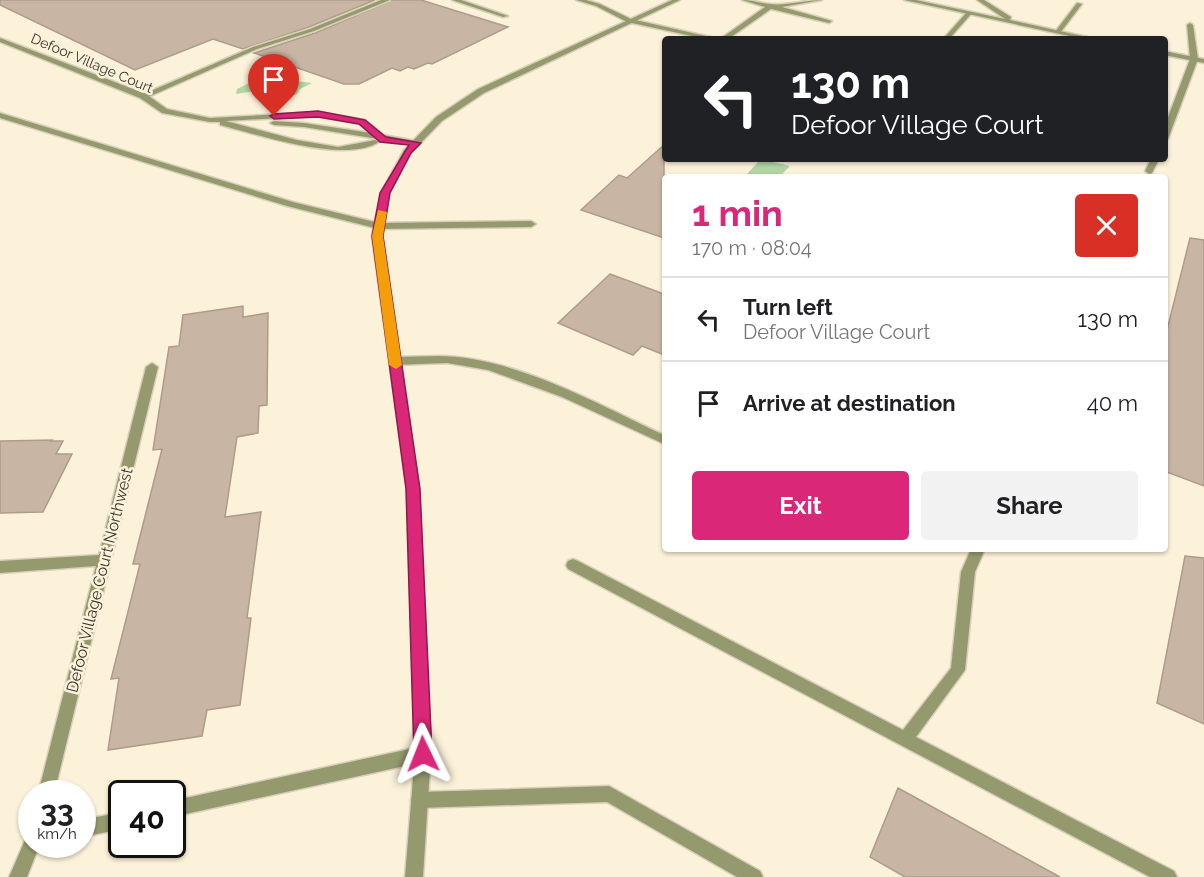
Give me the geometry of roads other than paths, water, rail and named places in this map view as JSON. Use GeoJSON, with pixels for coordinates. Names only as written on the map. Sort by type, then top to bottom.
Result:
{"type":"FeatureCollection","features":[{"type":"Feature","properties":{"kind":"street"},"geometry":{"type":"LineString","coordinates":[[143,96],[255,48],[312,30],[387,0]]}},
{"type":"Feature","properties":{"kind":"street"},"geometry":{"type":"LineString","coordinates":[[455,0],[505,16]]}},
{"type":"Feature","properties":{"kind":"street"},"geometry":{"type":"LineString","coordinates":[[579,0],[598,5],[629,21],[702,36]]}},
{"type":"Feature","properties":{"kind":"street"},"geometry":{"type":"LineString","coordinates":[[414,877],[423,754],[413,489],[377,236],[385,193],[407,152],[440,119],[481,91],[677,0]]}},
{"type":"Feature","properties":{"kind":"street"},"geometry":{"type":"LineString","coordinates":[[745,0],[829,21]]}},
{"type":"Feature","properties":{"kind":"street"},"geometry":{"type":"LineString","coordinates":[[727,36],[769,7],[819,0]]}},
{"type":"Feature","properties":{"kind":"street"},"geometry":{"type":"LineString","coordinates":[[908,0],[1078,36]]}},
{"type":"Feature","properties":{"kind":"street"},"geometry":{"type":"LineString","coordinates":[[980,0],[1021,24]]}},
{"type":"Feature","properties":{"kind":"street"},"geometry":{"type":"LineString","coordinates":[[1058,32],[1079,4]]}},
{"type":"Feature","properties":{"kind":"street"},"geometry":{"type":"LineString","coordinates":[[948,36],[969,13]]}},
{"type":"Feature","properties":{"kind":"street"},"geometry":{"type":"LineString","coordinates":[[1168,128],[1194,59],[1190,25]]}},
{"type":"Feature","properties":{"kind":"street","name":"Defoor Village Court"},"geometry":{"type":"LineString","coordinates":[[0,40],[143,96],[165,111],[210,120],[318,114],[362,122],[384,140]]}},
{"type":"Feature","properties":{"kind":"street"},"geometry":{"type":"LineString","coordinates":[[1168,54],[1204,61]]}},
{"type":"Feature","properties":{"kind":"street"},"geometry":{"type":"LineString","coordinates":[[0,115],[290,204],[379,226],[531,224]]}},
{"type":"Feature","properties":{"kind":"street"},"geometry":{"type":"LineString","coordinates":[[210,120],[304,125],[384,140],[416,143]]}},
{"type":"Feature","properties":{"kind":"street"},"geometry":{"type":"LineString","coordinates":[[210,120],[297,142],[338,149],[384,140]]}},
{"type":"Feature","properties":{"kind":"street"},"geometry":{"type":"LineString","coordinates":[[1149,171],[1154,162]]}},
{"type":"Feature","properties":{"kind":"street"},"geometry":{"type":"LineString","coordinates":[[395,361],[462,361],[498,369],[556,390],[662,439]]}},
{"type":"Feature","properties":{"kind":"street","name":"Defoor Village Court Northwest"},"geometry":{"type":"LineString","coordinates":[[49,780],[152,367]]}},
{"type":"Feature","properties":{"kind":"street"},"geometry":{"type":"LineString","coordinates":[[905,739],[958,670],[968,572],[977,552]]}},
{"type":"Feature","properties":{"kind":"street"},"geometry":{"type":"LineString","coordinates":[[0,567],[104,560]]}},
{"type":"Feature","properties":{"kind":"street"},"geometry":{"type":"LineString","coordinates":[[573,565],[1168,877]]}},
{"type":"Feature","properties":{"kind":"street"},"geometry":{"type":"LineString","coordinates":[[186,806],[423,754]]}},
{"type":"Feature","properties":{"kind":"street"},"geometry":{"type":"LineString","coordinates":[[419,800],[609,794],[754,877]]}},
{"type":"Feature","properties":{"kind":"street"},"geometry":{"type":"LineString","coordinates":[[18,877],[26,858]]}}]}
